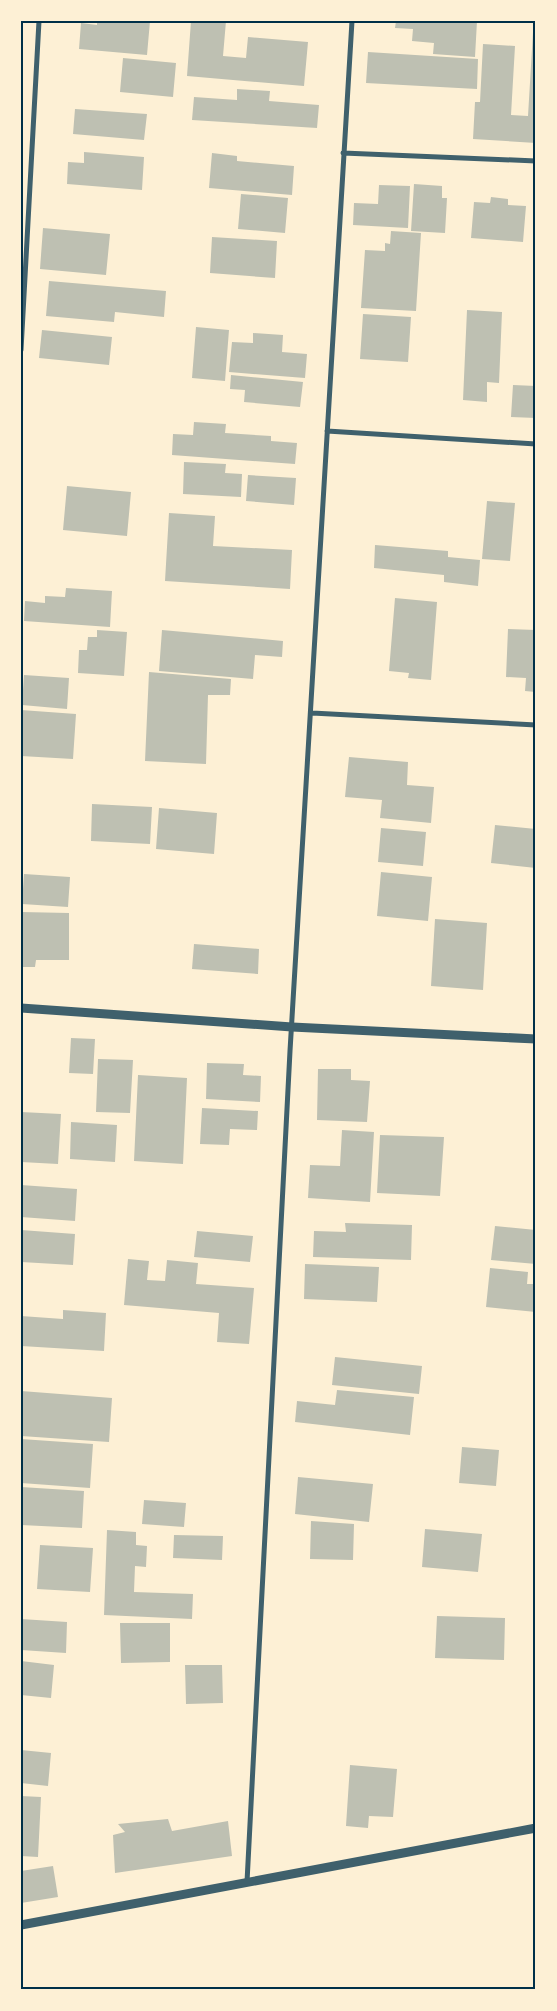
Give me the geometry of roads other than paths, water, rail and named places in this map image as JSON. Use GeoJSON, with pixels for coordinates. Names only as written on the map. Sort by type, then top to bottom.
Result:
{"type":"FeatureCollection","features":[{"type":"Feature","properties":{"kind":"street"},"geometry":{"type":"LineString","coordinates":[[21,350],[39,21]]}},
{"type":"Feature","properties":{"kind":"street"},"geometry":{"type":"LineString","coordinates":[[247,1882],[292,1027],[352,21]]}},
{"type":"Feature","properties":{"kind":"street"},"geometry":{"type":"LineString","coordinates":[[343,153],[536,161]]}},
{"type":"Feature","properties":{"kind":"street"},"geometry":{"type":"LineString","coordinates":[[327,431],[536,444]]}},
{"type":"Feature","properties":{"kind":"street"},"geometry":{"type":"LineString","coordinates":[[312,713],[536,725]]}},
{"type":"Feature","properties":{"kind":"street"},"geometry":{"type":"LineString","coordinates":[[21,1008],[292,1027],[536,1039]]}},
{"type":"Feature","properties":{"kind":"street"},"geometry":{"type":"LineString","coordinates":[[21,1924],[536,1828]]}}]}
